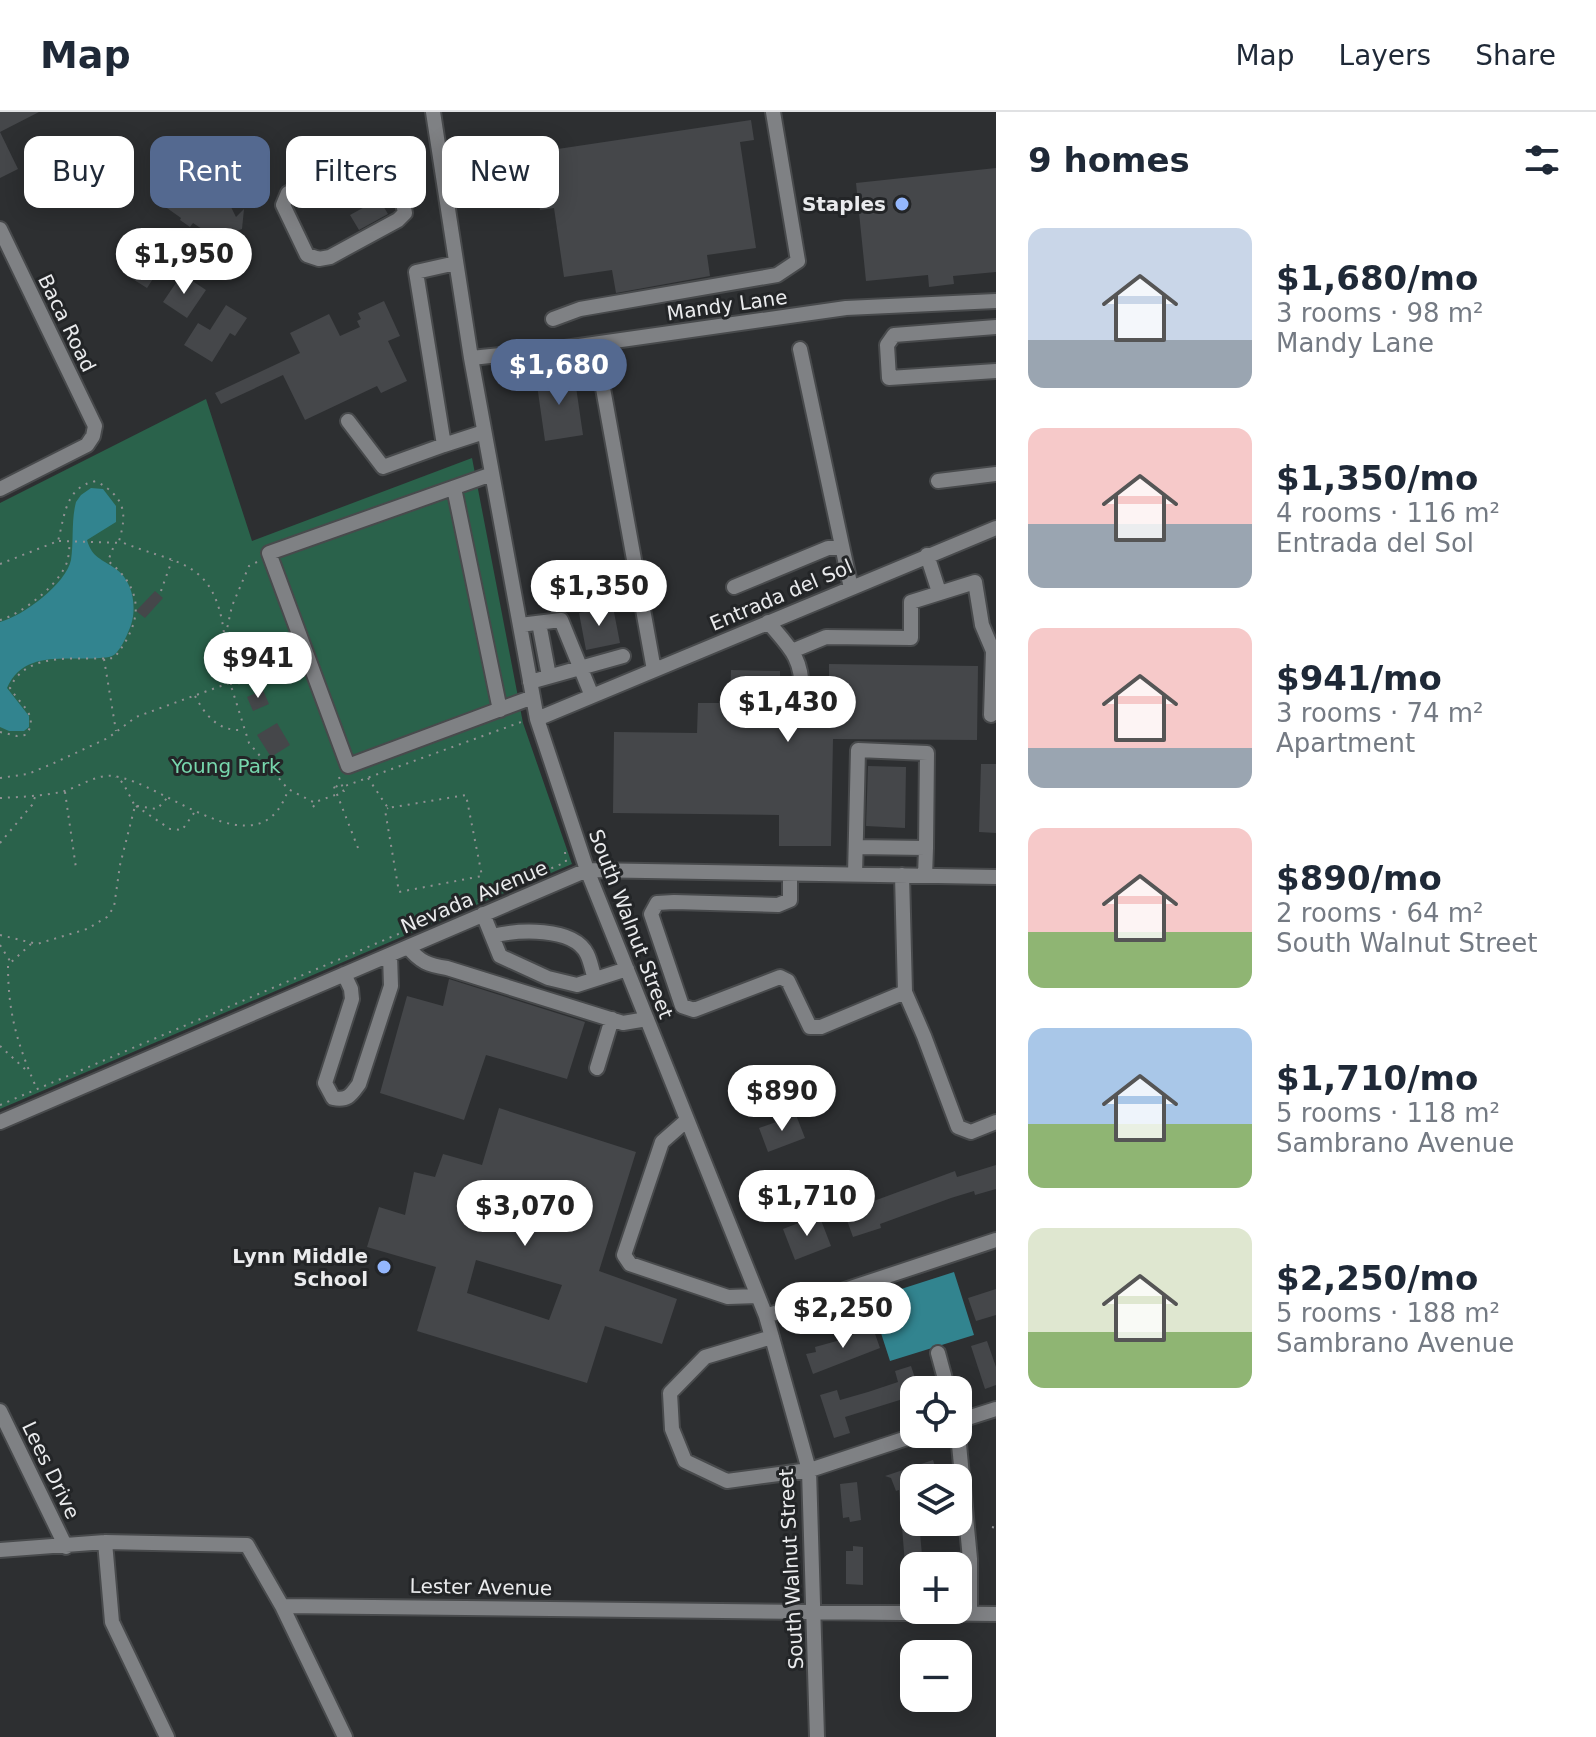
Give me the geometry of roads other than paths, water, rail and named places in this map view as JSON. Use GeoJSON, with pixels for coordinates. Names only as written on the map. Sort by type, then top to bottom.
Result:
{"type":"FeatureCollection","features":[{"type":"Feature","properties":{"kind":"street","name":"South Walnut Street"},"geometry":{"type":"LineString","coordinates":[[433,112],[471,358],[536,718],[587,870],[766,1316],[808,1470],[817,1737]]}},
{"type":"Feature","properties":{"kind":"street"},"geometry":{"type":"LineString","coordinates":[[553,319],[580,309],[777,275],[798,261],[773,112]]}},
{"type":"Feature","properties":{"kind":"street"},"geometry":{"type":"LineString","coordinates":[[286,198],[283,205],[307,255],[319,259],[330,257],[398,220],[405,213],[404,208]]}},
{"type":"Feature","properties":{"kind":"street","name":"Baca Road"},"geometry":{"type":"LineString","coordinates":[[0,229],[95,426],[87,445],[0,489]]}},
{"type":"Feature","properties":{"kind":"street"},"geometry":{"type":"LineString","coordinates":[[444,445],[416,272],[456,263]]}},
{"type":"Feature","properties":{"kind":"street","name":"Mandy Lane"},"geometry":{"type":"LineString","coordinates":[[471,358],[595,344],[846,308],[996,301]]}},
{"type":"Feature","properties":{"kind":"street"},"geometry":{"type":"LineString","coordinates":[[996,327],[894,335],[887,345],[889,378],[996,371]]}},
{"type":"Feature","properties":{"kind":"street"},"geometry":{"type":"LineString","coordinates":[[595,344],[654,670]]}},
{"type":"Feature","properties":{"kind":"street"},"geometry":{"type":"LineString","coordinates":[[800,349],[851,588]]}},
{"type":"Feature","properties":{"kind":"street"},"geometry":{"type":"LineString","coordinates":[[348,421],[383,467],[484,432]]}},
{"type":"Feature","properties":{"kind":"street"},"geometry":{"type":"LineString","coordinates":[[492,474],[269,553],[348,766],[533,697]]}},
{"type":"Feature","properties":{"kind":"street"},"geometry":{"type":"LineString","coordinates":[[938,481],[996,474]]}},
{"type":"Feature","properties":{"kind":"street"},"geometry":{"type":"LineString","coordinates":[[454,488],[500,710]]}},
{"type":"Feature","properties":{"kind":"street","name":"Entrada del Sol"},"geometry":{"type":"LineString","coordinates":[[536,718],[996,528]]}},
{"type":"Feature","properties":{"kind":"street"},"geometry":{"type":"LineString","coordinates":[[734,587],[828,548],[841,548]]}},
{"type":"Feature","properties":{"kind":"street"},"geometry":{"type":"LineString","coordinates":[[927,555],[939,592]]}},
{"type":"Feature","properties":{"kind":"street"},"geometry":{"type":"LineString","coordinates":[[792,651],[826,637],[911,638],[911,602],[975,582],[982,625],[993,651],[991,715]]}},
{"type":"Feature","properties":{"kind":"street"},"geometry":{"type":"LineString","coordinates":[[520,625],[561,620],[592,696]]}},
{"type":"Feature","properties":{"kind":"street"},"geometry":{"type":"LineString","coordinates":[[768,622],[792,651],[802,669],[802,692]]}},
{"type":"Feature","properties":{"kind":"street"},"geometry":{"type":"LineString","coordinates":[[539,623],[549,676]]}},
{"type":"Feature","properties":{"kind":"street"},"geometry":{"type":"LineString","coordinates":[[530,682],[623,656]]}},
{"type":"Feature","properties":{"kind":"street"},"geometry":{"type":"LineString","coordinates":[[855,875],[858,750],[927,753],[925,876]]}},
{"type":"Feature","properties":{"kind":"street"},"geometry":{"type":"LineString","coordinates":[[856,847],[926,848]]}},
{"type":"Feature","properties":{"kind":"street","name":"Nevada Avenue"},"geometry":{"type":"LineString","coordinates":[[0,1122],[587,870],[996,877]]}},
{"type":"Feature","properties":{"kind":"street"},"geometry":{"type":"LineString","coordinates":[[790,874],[790,900],[778,905],[657,903],[651,914],[682,1006],[694,1010],[780,977],[788,981],[810,1027],[821,1027],[905,992]]}},
{"type":"Feature","properties":{"kind":"street"},"geometry":{"type":"LineString","coordinates":[[902,875],[905,992],[958,1127],[971,1132],[996,1122]]}},
{"type":"Feature","properties":{"kind":"street"},"geometry":{"type":"LineString","coordinates":[[483,914],[500,956],[548,978],[577,985],[627,969]]}},
{"type":"Feature","properties":{"kind":"street"},"geometry":{"type":"LineString","coordinates":[[492,936],[514,931],[547,932],[574,940],[587,952],[595,979]]}},
{"type":"Feature","properties":{"kind":"street"},"geometry":{"type":"LineString","coordinates":[[408,947],[419,961],[428,966],[447,968],[623,1023],[647,1019]]}},
{"type":"Feature","properties":{"kind":"street"},"geometry":{"type":"LineString","coordinates":[[344,974],[352,999],[325,1083],[333,1098],[343,1100],[350,1097],[359,1084],[391,986],[390,955]]}},
{"type":"Feature","properties":{"kind":"street"},"geometry":{"type":"LineString","coordinates":[[597,1068],[612,1019]]}},
{"type":"Feature","properties":{"kind":"street"},"geometry":{"type":"LineString","coordinates":[[687,1120],[662,1142],[624,1255],[630,1264],[728,1297],[758,1296]]}},
{"type":"Feature","properties":{"kind":"street"},"geometry":{"type":"LineString","coordinates":[[766,1316],[996,1240]]}},
{"type":"Feature","properties":{"kind":"street"},"geometry":{"type":"LineString","coordinates":[[772,1337],[705,1357],[670,1393],[672,1429],[685,1461],[727,1481],[808,1470],[900,1440]]}},
{"type":"Feature","properties":{"kind":"street"},"geometry":{"type":"LineString","coordinates":[[938,1353],[944,1376]]}},
{"type":"Feature","properties":{"kind":"street"},"geometry":{"type":"LineString","coordinates":[[972,1417],[996,1409]]}},
{"type":"Feature","properties":{"kind":"street","name":"Lees Drive"},"geometry":{"type":"LineString","coordinates":[[0,1411],[66,1547]]}},
{"type":"Feature","properties":{"kind":"street"},"geometry":{"type":"LineString","coordinates":[[959,1448],[969,1552]]}},
{"type":"Feature","properties":{"kind":"street"},"geometry":{"type":"LineString","coordinates":[[105,1542],[112,1622],[167,1737]]}},
{"type":"Feature","properties":{"kind":"street"},"geometry":{"type":"LineString","coordinates":[[0,1550],[105,1542],[247,1545],[282,1606],[345,1737]]}},
{"type":"Feature","properties":{"kind":"street","name":"Lester Avenue"},"geometry":{"type":"LineString","coordinates":[[282,1606],[900,1612]]}},
{"type":"Feature","properties":{"kind":"street","name":"Lester Avenue"},"geometry":{"type":"LineString","coordinates":[[972,1613],[996,1614]]}},
{"type":"Feature","properties":{"kind":"water"},"geometry":{"type":"Polygon","coordinates":[[[91,488],[103,489],[116,506],[116,522],[87,540],[95,554],[122,574],[130,587],[134,610],[131,625],[121,647],[110,657],[48,660],[24,667],[7,688],[29,716],[29,727],[24,731],[9,731],[0,727],[0,622],[31,606],[61,579],[71,560],[76,502],[91,488]]]}},
{"type":"Feature","properties":{"kind":"water"},"geometry":{"type":"Polygon","coordinates":[[[954,1272],[974,1335],[890,1361],[870,1299],[954,1272]]]}},
{"type":"Feature","properties":{"kind":"place","name":"Staples"},"geometry":{"type":"Point","coordinates":[902,204]}},
{"type":"Feature","properties":{"kind":"place","name":"Lynn Middle School"},"geometry":{"type":"Point","coordinates":[384,1267]}},
{"type":"Feature","properties":{"kind":"park label","name":"Young Park"},"geometry":{"type":"Point","coordinates":[226,766]}}]}
